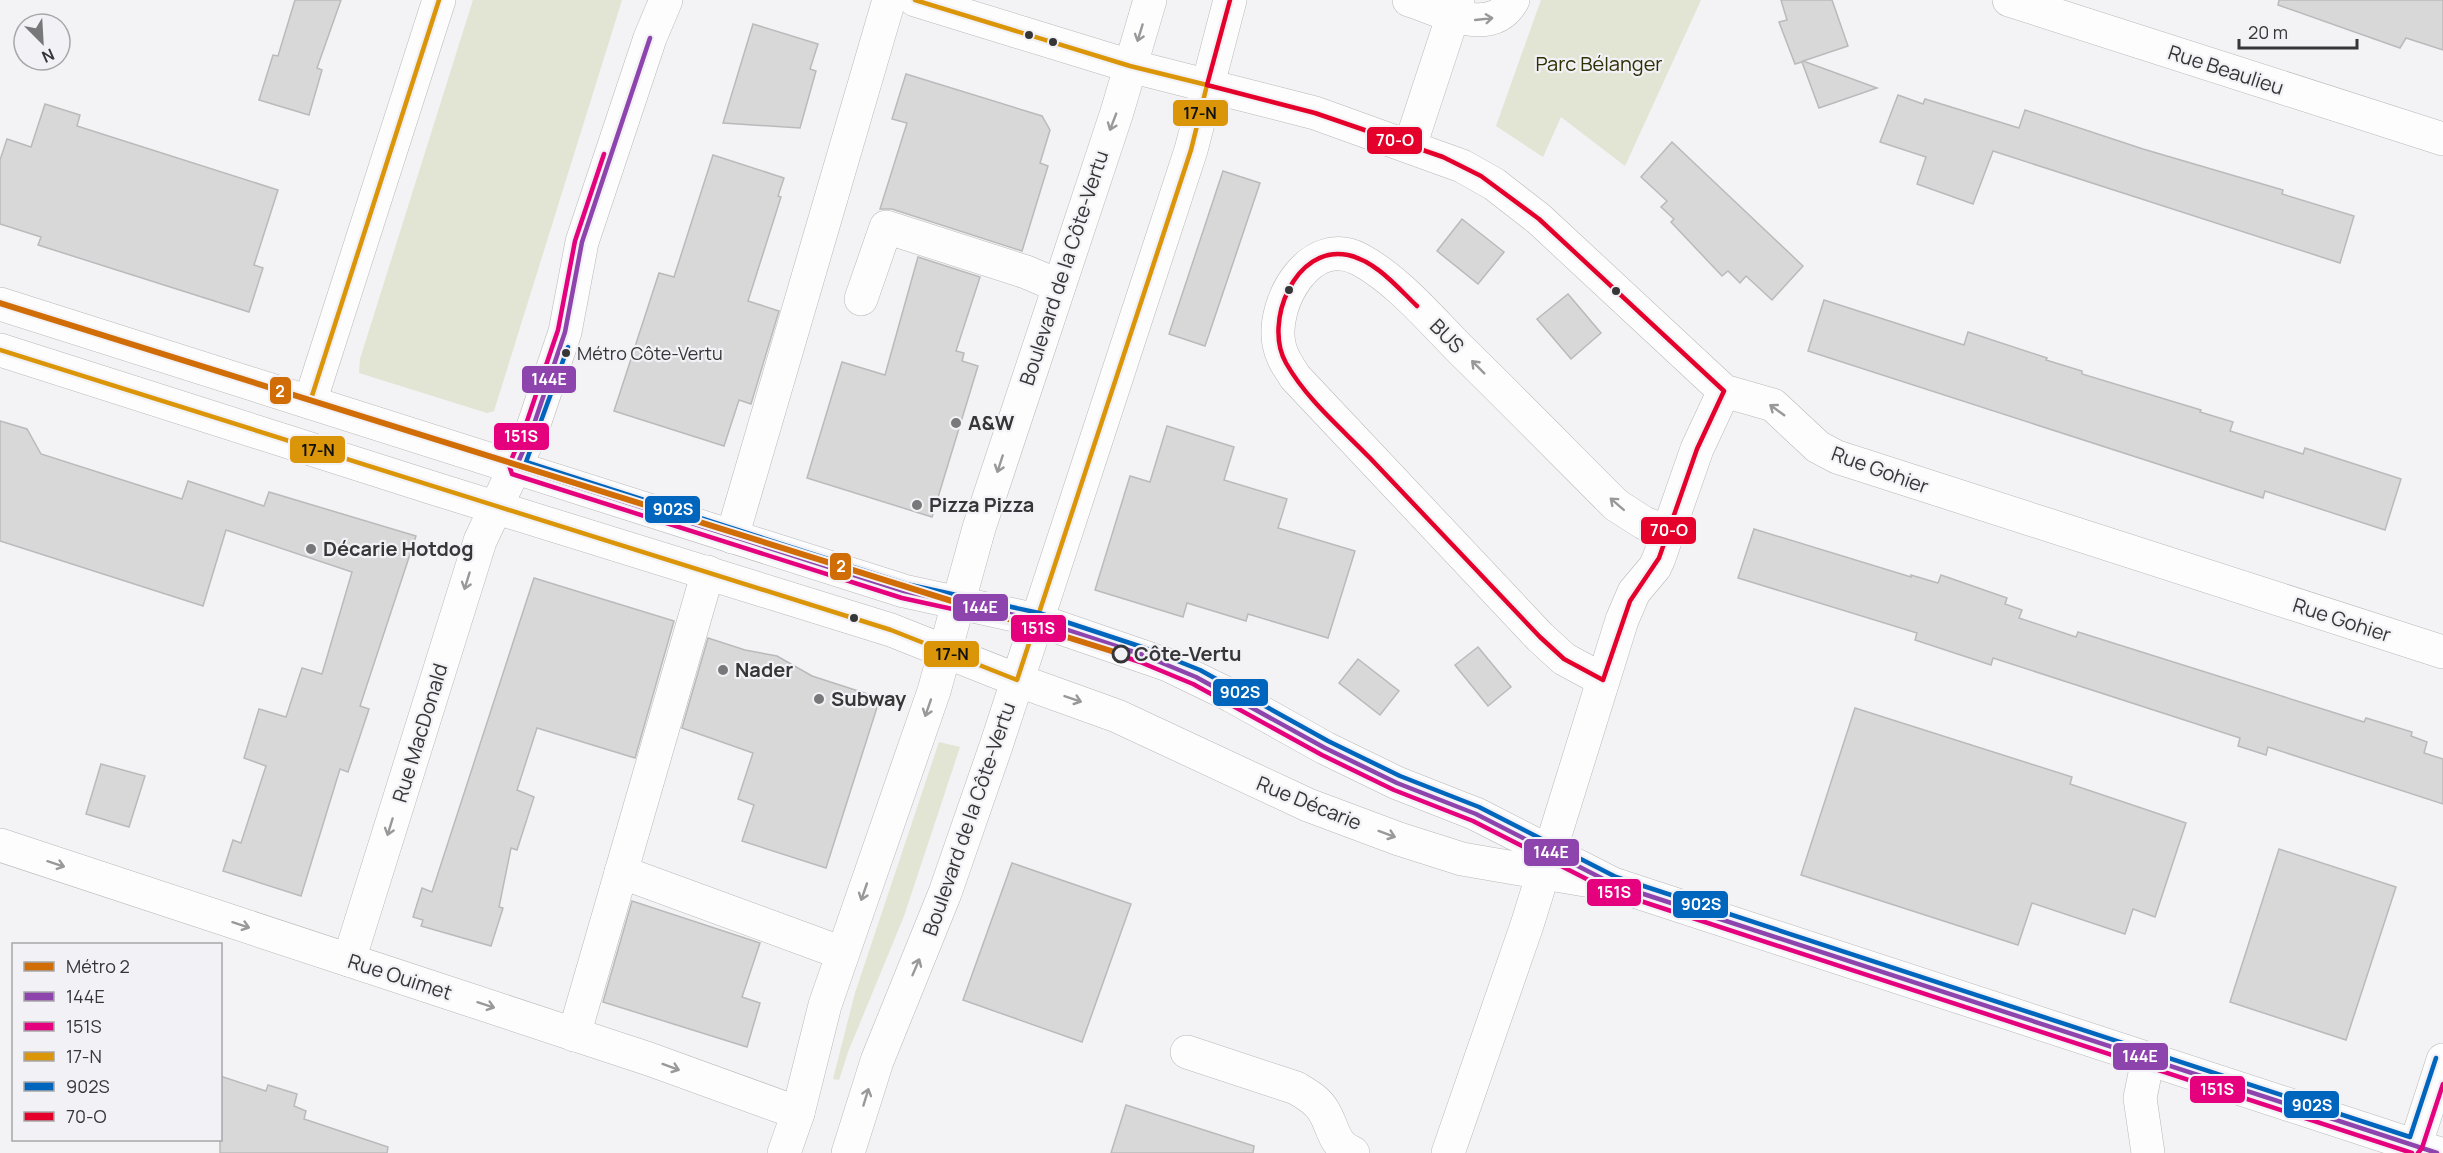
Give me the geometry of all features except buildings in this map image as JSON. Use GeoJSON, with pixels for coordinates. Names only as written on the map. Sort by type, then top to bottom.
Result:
{"type":"FeatureCollection","features":[{"type":"Feature","properties":{"kind":"street"},"geometry":{"type":"LineString","coordinates":[[310,402],[439,0]]}},
{"type":"Feature","properties":{"kind":"street","name":"Rue MacDonald"},"geometry":{"type":"LineString","coordinates":[[349,960],[480,541],[531,433],[565,332],[582,242],[650,38],[666,0]]}},
{"type":"Feature","properties":{"kind":"street"},"geometry":{"type":"LineString","coordinates":[[732,537],[889,0]]}},
{"type":"Feature","properties":{"kind":"street","name":"Rue Gohier"},"geometry":{"type":"LineString","coordinates":[[915,0],[1130,66],[1315,113],[1410,146],[1481,176],[1515,200],[1724,391],[1773,405],[1818,447],[1855,464],[2443,652]]}},
{"type":"Feature","properties":{"kind":"street","name":"Boulevard de la Côte-Vertu"},"geometry":{"type":"LineString","coordinates":[[784,1153],[798,1113],[825,1005],[929,705],[960,603],[979,528],[1150,0]]}},
{"type":"Feature","properties":{"kind":"street","name":"Boulevard de la Côte-Vertu"},"geometry":{"type":"LineString","coordinates":[[848,1153],[877,1061],[945,893],[1017,680],[1191,150],[1230,0]]}},
{"type":"Feature","properties":{"kind":"street"},"geometry":{"type":"LineString","coordinates":[[1409,0],[1456,7],[1471,20],[1492,19],[1507,10],[1513,0]]}},
{"type":"Feature","properties":{"kind":"street","name":"Rue Beaulieu"},"geometry":{"type":"LineString","coordinates":[[2009,0],[2443,139]]}},
{"type":"Feature","properties":{"kind":"street"},"geometry":{"type":"LineString","coordinates":[[1410,146],[1456,7]]}},
{"type":"Feature","properties":{"kind":"street"},"geometry":{"type":"LineString","coordinates":[[861,299],[886,227],[1026,272],[1059,286]]}},
{"type":"Feature","properties":{"kind":"street","name":"BUS"},"geometry":{"type":"LineString","coordinates":[[1603,680],[1564,659],[1540,637],[1295,377],[1284,359],[1278,330],[1280,317],[1298,274],[1305,267],[1328,255],[1356,258],[1378,271],[1417,306],[1616,505],[1644,523],[1668,532]]}},
{"type":"Feature","properties":{"kind":"street","name":"Rue Décarie"},"geometry":{"type":"LineString","coordinates":[[0,304],[904,591],[1036,620],[1143,655],[1196,677],[1325,748],[1397,783],[1476,814],[1545,862]]}},
{"type":"Feature","properties":{"kind":"street","name":"Rue Décarie"},"geometry":{"type":"LineString","coordinates":[[0,350],[891,630],[1017,680],[1117,716],[1272,789],[1350,821],[1462,859],[1545,862],[2422,1151]]}},
{"type":"Feature","properties":{"kind":"street"},"geometry":{"type":"LineString","coordinates":[[1448,1153],[1527,925],[1545,862],[1630,600],[1641,580],[1654,567],[1696,449],[1724,391]]}},
{"type":"Feature","properties":{"kind":"street"},"geometry":{"type":"LineString","coordinates":[[574,1035],[708,572]]}},
{"type":"Feature","properties":{"kind":"street","name":"Rue Ouimet"},"geometry":{"type":"LineString","coordinates":[[0,845],[574,1035],[798,1113]]}},
{"type":"Feature","properties":{"kind":"street"},"geometry":{"type":"LineString","coordinates":[[621,872],[842,952]]}},
{"type":"Feature","properties":{"kind":"street"},"geometry":{"type":"LineString","coordinates":[[1187,1052],[1296,1088],[1312,1098],[1323,1109],[1339,1145],[1353,1153]]}},
{"type":"Feature","properties":{"kind":"street"},"geometry":{"type":"LineString","coordinates":[[2148,1059],[2141,1082],[2140,1098],[2148,1153]]}},
{"type":"Feature","properties":{"kind":"street"},"geometry":{"type":"LineString","coordinates":[[2422,1151],[2443,1060]]}},
{"type":"Feature","properties":{"kind":"green space"},"geometry":{"type":"Polygon","coordinates":[[[473,0],[622,0],[494,411],[487,413],[359,373],[360,359],[473,0]]]}},
{"type":"Feature","properties":{"kind":"green space","name":"Parc Bélanger"},"geometry":{"type":"Polygon","coordinates":[[[1541,0],[1701,0],[1625,166],[1561,117],[1543,157],[1496,126],[1541,0]]]}},
{"type":"Feature","properties":{"kind":"green space"},"geometry":{"type":"Polygon","coordinates":[[[939,742],[960,747],[904,916],[848,1052],[839,1080],[833,1079],[855,993],[939,742]]]}},
{"type":"Feature","properties":{"kind":"metro line","name":"2"},"geometry":{"type":"LineString","coordinates":[[0,303],[1121,654]]}},
{"type":"Feature","properties":{"kind":"transit line","name":"17-N"},"geometry":{"type":"LineString","coordinates":[[310,402],[439,0]]}},
{"type":"Feature","properties":{"kind":"transit line","name":"17-N"},"geometry":{"type":"LineString","coordinates":[[0,350],[891,630],[1017,680],[1191,150],[1207,85],[1130,66],[915,0]]}},
{"type":"Feature","properties":{"kind":"transit line","name":"70-O"},"geometry":{"type":"LineString","coordinates":[[1230,0],[1207,85],[1315,113],[1443,157],[1481,176],[1539,219],[1724,391],[1697,449],[1659,558],[1630,601],[1603,680],[1564,659],[1540,637],[1336,425],[1304,389],[1286,363],[1280,346],[1279,328],[1282,308],[1289,290],[1299,274],[1313,262],[1329,255],[1348,255],[1368,263],[1386,276],[1417,306]]}},
{"type":"Feature","properties":{"kind":"transit line","name":"144E"},"geometry":{"type":"LineString","coordinates":[[650,38],[582,242],[565,332],[531,433],[516,467],[904,591],[1037,620],[1143,655],[1196,677],[1325,748],[1397,783],[1476,814],[1613,884],[2437,1153]]}},
{"type":"Feature","properties":{"kind":"transit line","name":"151S"},"geometry":{"type":"LineString","coordinates":[[604,154],[575,241],[558,330],[524,430],[509,465],[512,474],[902,598],[1035,627],[1140,662],[1193,684],[1322,755],[1394,790],[1473,821],[1610,891],[2412,1153]]}},
{"type":"Feature","properties":{"kind":"transit line","name":"902S"},"geometry":{"type":"LineString","coordinates":[[568,347],[526,462],[906,584],[1039,613],[1145,648],[1200,670],[1328,741],[1400,776],[1479,807],[1616,877],[2410,1137],[2436,1058]]}},
{"type":"Feature","properties":{"kind":"transit line","name":"151S"},"geometry":{"type":"LineString","coordinates":[[2418,1153],[2422,1148],[2443,1084]]}},
{"type":"Feature","properties":{"kind":"place","name":"Métro Côte-Vertu"},"geometry":{"type":"Point","coordinates":[566,353]}},
{"type":"Feature","properties":{"kind":"place","name":"A&W"},"geometry":{"type":"Point","coordinates":[956,423]}},
{"type":"Feature","properties":{"kind":"place","name":"Pizza Pizza"},"geometry":{"type":"Point","coordinates":[917,505]}},
{"type":"Feature","properties":{"kind":"place","name":"Décarie Hotdog"},"geometry":{"type":"Point","coordinates":[311,549]}},
{"type":"Feature","properties":{"kind":"place","name":"Côte-Vertu"},"geometry":{"type":"Point","coordinates":[1121,654]}},
{"type":"Feature","properties":{"kind":"place","name":"Nader"},"geometry":{"type":"Point","coordinates":[723,670]}},
{"type":"Feature","properties":{"kind":"place","name":"Subway"},"geometry":{"type":"Point","coordinates":[819,699]}}]}
